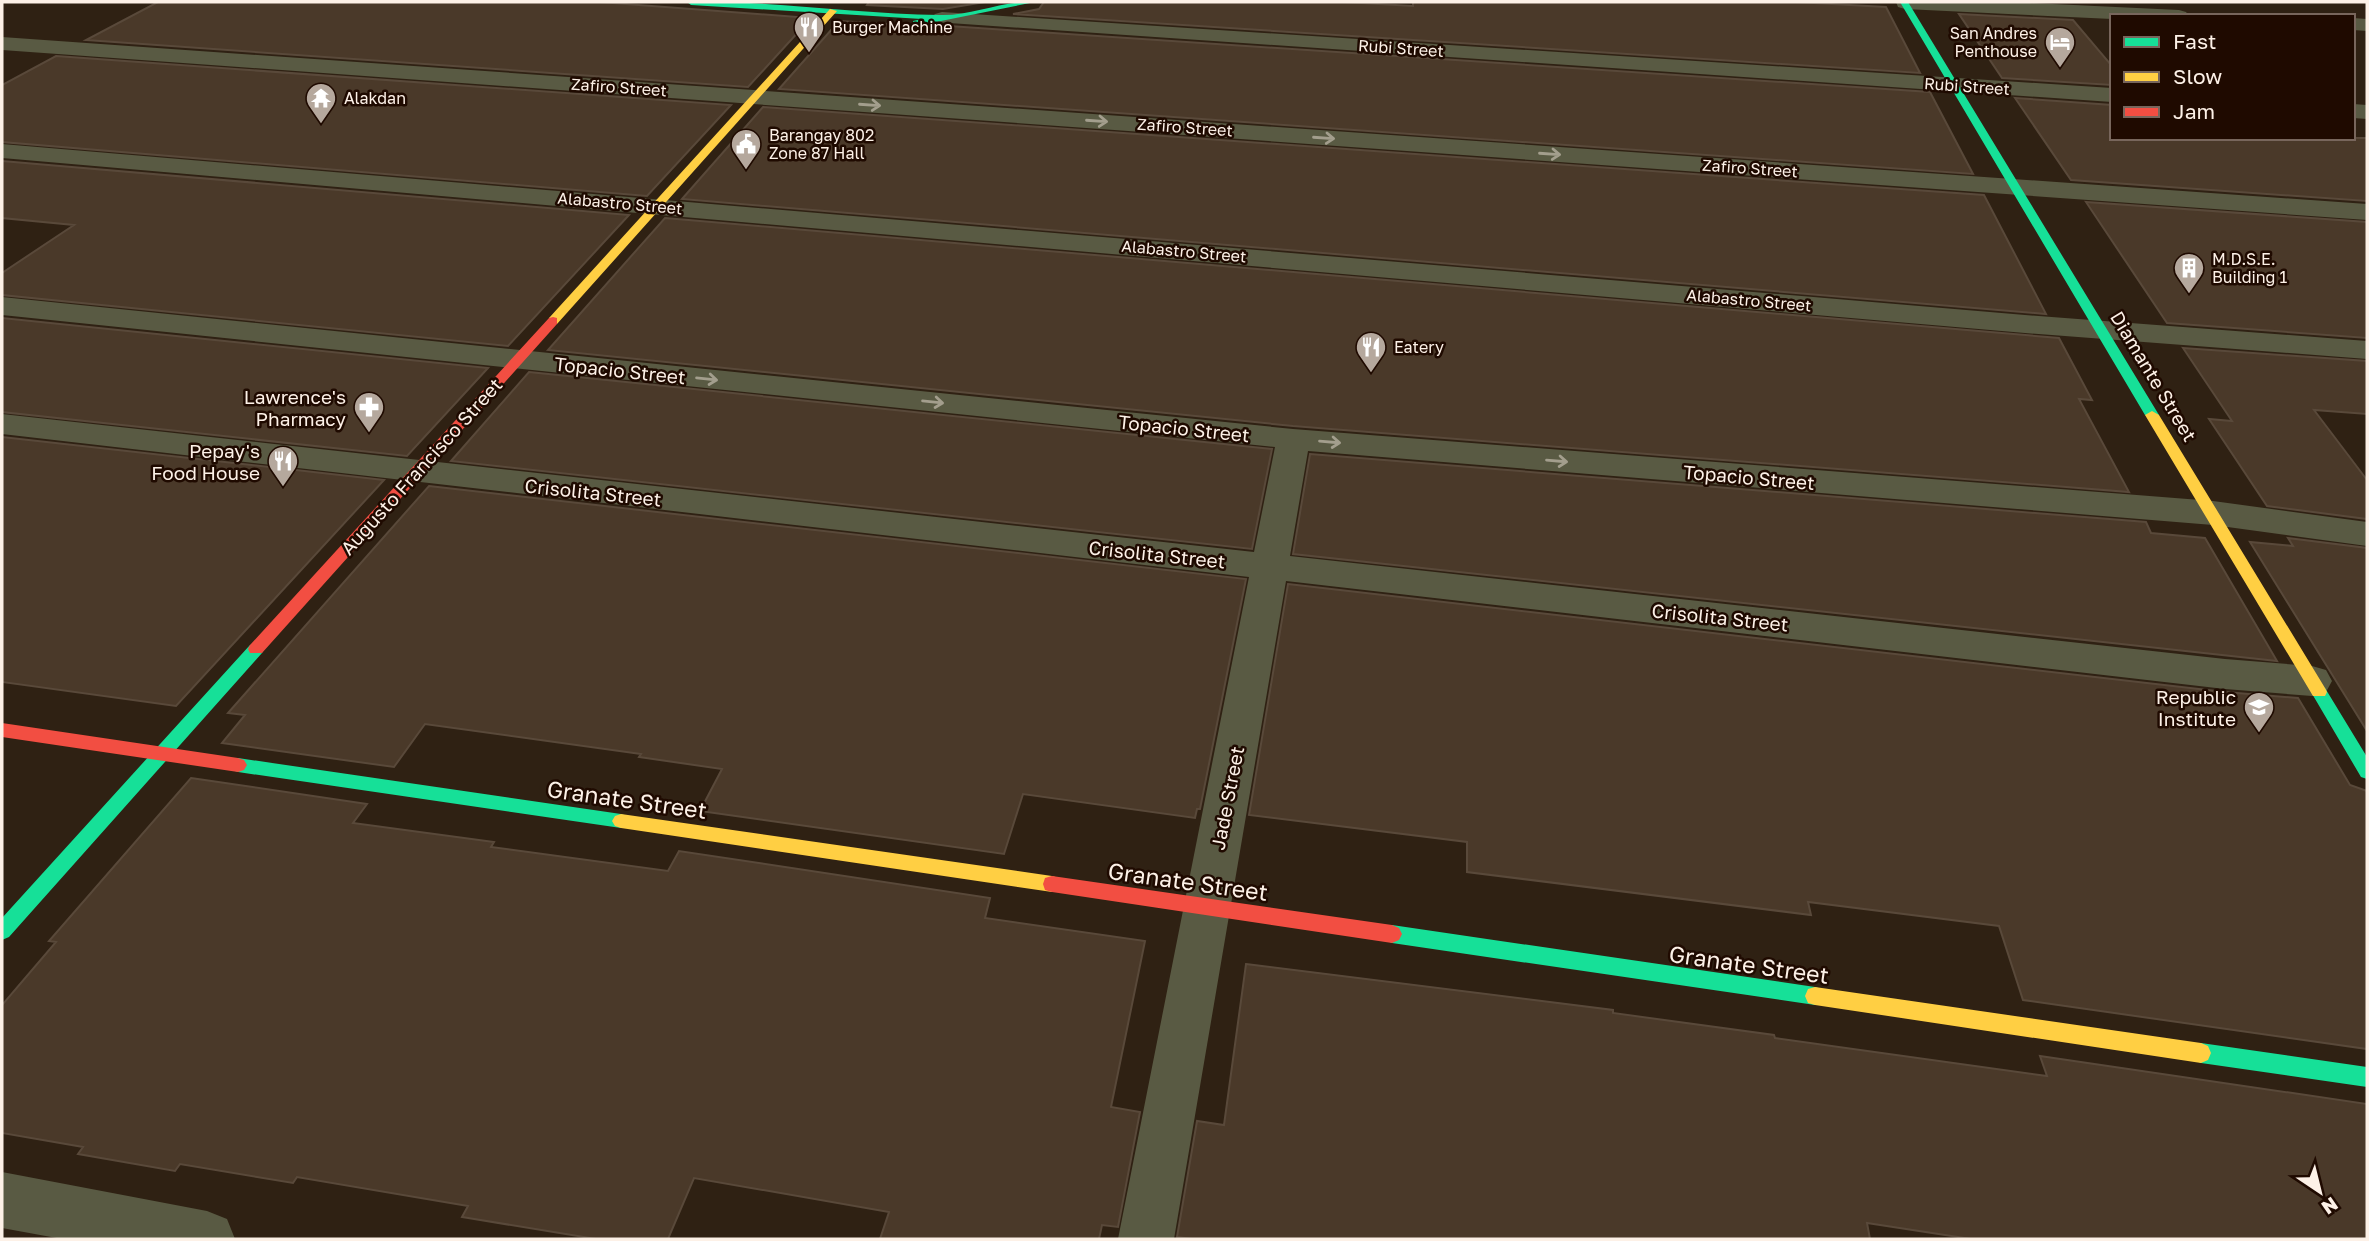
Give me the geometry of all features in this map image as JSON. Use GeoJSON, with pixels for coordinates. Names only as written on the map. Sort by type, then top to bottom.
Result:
{"type":"FeatureCollection","features":[{"type":"Feature","properties":{"kind":"street","name":"Rubi Street"},"geometry":{"type":"LineString","coordinates":[[691,2],[837,6],[942,18],[2110,95]]}},
{"type":"Feature","properties":{"kind":"street"},"geometry":{"type":"LineString","coordinates":[[879,30],[1031,2]]}},
{"type":"Feature","properties":{"kind":"street"},"geometry":{"type":"LineString","coordinates":[[1882,2],[2140,14]]}},
{"type":"Feature","properties":{"kind":"street","name":"Diamante Street"},"geometry":{"type":"LineString","coordinates":[[1905,2],[2367,772]]}},
{"type":"Feature","properties":{"kind":"street","name":"Augusto Francisco Street"},"geometry":{"type":"LineString","coordinates":[[2,931],[837,6]]}},
{"type":"Feature","properties":{"kind":"street"},"geometry":{"type":"LineString","coordinates":[[803,44],[828,39]]}},
{"type":"Feature","properties":{"kind":"street","name":"Zafiro Street"},"geometry":{"type":"LineString","coordinates":[[2,43],[2367,212]]}},
{"type":"Feature","properties":{"kind":"street","name":"Alabastro Street"},"geometry":{"type":"LineString","coordinates":[[2,151],[2025,324],[2100,327],[2367,350]]}},
{"type":"Feature","properties":{"kind":"street","name":"Topacio Street"},"geometry":{"type":"LineString","coordinates":[[2,306],[1293,439],[2147,510],[2213,513],[2367,534]]}},
{"type":"Feature","properties":{"kind":"street","name":"Crisolita Street"},"geometry":{"type":"LineString","coordinates":[[2,424],[2225,674],[2312,681]]}},
{"type":"Feature","properties":{"kind":"street","name":"Jade Street"},"geometry":{"type":"LineString","coordinates":[[1146,1239],[1293,439]]}},
{"type":"Feature","properties":{"kind":"street","name":"Granate Street"},"geometry":{"type":"LineString","coordinates":[[2,730],[2367,1077]]}},
{"type":"Feature","properties":{"kind":"street"},"geometry":{"type":"LineString","coordinates":[[2,1200],[207,1239]]}},
{"type":"Feature","properties":{"kind":"building"},"geometry":{"type":"Polygon","coordinates":[[[158,2],[599,2],[811,18],[748,87],[86,40],[158,2]]]}},
{"type":"Feature","properties":{"kind":"building"},"geometry":{"type":"Polygon","coordinates":[[[869,2],[985,2],[943,9],[867,5],[869,2]]]}},
{"type":"Feature","properties":{"kind":"building"},"geometry":{"type":"Polygon","coordinates":[[[1044,2],[1342,2],[1413,6],[1413,2],[1795,2],[1886,7],[1920,73],[1013,14],[1039,9],[1044,2]]]}},
{"type":"Feature","properties":{"kind":"building"},"geometry":{"type":"Polygon","coordinates":[[[1959,14],[2073,20],[2110,64],[2110,85],[2002,78],[1959,14]]]}},
{"type":"Feature","properties":{"kind":"building"},"geometry":{"type":"Polygon","coordinates":[[[839,21],[904,25],[908,31],[916,32],[949,26],[1930,92],[1973,174],[779,89],[839,21]]]}},
{"type":"Feature","properties":{"kind":"building"},"geometry":{"type":"Polygon","coordinates":[[[56,56],[731,105],[647,196],[2,142],[2,85],[56,56]]]}},
{"type":"Feature","properties":{"kind":"building"},"geometry":{"type":"Polygon","coordinates":[[[2015,98],[2110,105],[2110,140],[2367,138],[2367,201],[2071,180],[2015,98]]]}},
{"type":"Feature","properties":{"kind":"building"},"geometry":{"type":"Polygon","coordinates":[[[763,107],[1984,195],[2046,314],[682,199],[763,107]]]}},
{"type":"Feature","properties":{"kind":"building"},"geometry":{"type":"Polygon","coordinates":[[[2,161],[629,215],[508,346],[2,295],[2,273],[74,225],[2,218],[2,161]]]}},
{"type":"Feature","properties":{"kind":"building"},"geometry":{"type":"Polygon","coordinates":[[[2086,202],[2367,222],[2367,338],[2167,323],[2086,202]]]}},
{"type":"Feature","properties":{"kind":"building"},"geometry":{"type":"Polygon","coordinates":[[[665,218],[2059,338],[2092,400],[2079,399],[2129,492],[1293,426],[548,350],[665,218]]]}},
{"type":"Feature","properties":{"kind":"building"},"geometry":{"type":"Polygon","coordinates":[[[2,318],[488,368],[407,456],[2,412],[2,318]]]}},
{"type":"Feature","properties":{"kind":"building"},"geometry":{"type":"Polygon","coordinates":[[[2183,348],[2367,361],[2367,414],[2314,410],[2367,480],[2367,519],[2267,506],[2209,419],[2232,421],[2183,348]]]}},
{"type":"Feature","properties":{"kind":"building"},"geometry":{"type":"Polygon","coordinates":[[[529,372],[1272,449],[1252,549],[451,461],[529,372]]]}},
{"type":"Feature","properties":{"kind":"building"},"geometry":{"type":"Polygon","coordinates":[[[2,437],[384,480],[176,706],[2,682],[2,437]]]}},
{"type":"Feature","properties":{"kind":"building"},"geometry":{"type":"Polygon","coordinates":[[[1310,454],[2146,522],[2151,533],[2205,538],[2277,661],[1293,554],[1310,454]]]}},
{"type":"Feature","properties":{"kind":"building"},"geometry":{"type":"Polygon","coordinates":[[[429,486],[1246,579],[1200,809],[1197,809],[1195,818],[1023,794],[1004,854],[700,811],[722,769],[639,757],[641,754],[425,724],[394,767],[222,743],[245,715],[228,713],[429,486]]]}},
{"type":"Feature","properties":{"kind":"building"},"geometry":{"type":"Polygon","coordinates":[[[2288,538],[2367,548],[2367,731],[2250,542],[2293,546],[2288,538]]]}},
{"type":"Feature","properties":{"kind":"building"},"geometry":{"type":"Polygon","coordinates":[[[1288,584],[2225,692],[2298,698],[2350,785],[2367,791],[2367,1049],[2023,1000],[1999,926],[1808,902],[1811,915],[1467,872],[1467,842],[1249,815],[1288,584]]]}},
{"type":"Feature","properties":{"kind":"building"},"geometry":{"type":"Polygon","coordinates":[[[191,778],[367,804],[353,823],[494,842],[491,847],[668,871],[679,851],[990,898],[985,918],[1145,941],[1111,1107],[1140,1112],[1118,1227],[1102,1225],[1099,1239],[880,1239],[889,1212],[694,1178],[668,1239],[596,1239],[462,1217],[468,1206],[297,1177],[293,1183],[180,1164],[175,1171],[78,1154],[83,1147],[2,1133],[2,1005],[56,942],[49,941],[191,778]]]}},
{"type":"Feature","properties":{"kind":"building"},"geometry":{"type":"Polygon","coordinates":[[[1246,964],[1613,1010],[1613,1013],[1774,1035],[1775,1038],[2047,1076],[2040,1056],[2367,1104],[2367,1239],[1971,1239],[1867,1223],[1870,1239],[1177,1237],[1197,1121],[1224,1125],[1246,964]]]}},
{"type":"Feature","properties":{"kind":"traffic: fast"},"geometry":{"type":"LineString","coordinates":[[691,2],[942,18]]}},
{"type":"Feature","properties":{"kind":"traffic: fast"},"geometry":{"type":"LineString","coordinates":[[916,23],[1031,2]]}},
{"type":"Feature","properties":{"kind":"traffic: fast"},"geometry":{"type":"LineString","coordinates":[[1904,2],[2152,415]]}},
{"type":"Feature","properties":{"kind":"traffic: fast"},"geometry":{"type":"LineString","coordinates":[[2,931],[256,649]]}},
{"type":"Feature","properties":{"kind":"traffic: fast"},"geometry":{"type":"LineString","coordinates":[[2319,692],[2367,772]]}},
{"type":"Feature","properties":{"kind":"traffic: fast"},"geometry":{"type":"LineString","coordinates":[[238,765],[621,821]]}},
{"type":"Feature","properties":{"kind":"traffic: fast"},"geometry":{"type":"LineString","coordinates":[[1392,934],[1815,996]]}},
{"type":"Feature","properties":{"kind":"traffic: fast"},"geometry":{"type":"LineString","coordinates":[[2201,1053],[2367,1077]]}},
{"type":"Feature","properties":{"kind":"traffic: slow"},"geometry":{"type":"LineString","coordinates":[[553,321],[833,11]]}},
{"type":"Feature","properties":{"kind":"traffic: slow"},"geometry":{"type":"LineString","coordinates":[[2152,415],[2319,692]]}},
{"type":"Feature","properties":{"kind":"traffic: slow"},"geometry":{"type":"LineString","coordinates":[[621,821],[1052,884]]}},
{"type":"Feature","properties":{"kind":"traffic: slow"},"geometry":{"type":"LineString","coordinates":[[1815,996],[2201,1053]]}},
{"type":"Feature","properties":{"kind":"traffic: jam"},"geometry":{"type":"LineString","coordinates":[[256,649],[553,321]]}},
{"type":"Feature","properties":{"kind":"traffic: jam"},"geometry":{"type":"LineString","coordinates":[[2,730],[238,765]]}},
{"type":"Feature","properties":{"kind":"traffic: jam"},"geometry":{"type":"LineString","coordinates":[[1052,884],[1392,934]]}},
{"type":"Feature","properties":{"kind":"place","name":"Burger Machine"},"geometry":{"type":"Point","coordinates":[809,54]}},
{"type":"Feature","properties":{"kind":"place","name":"San Andres Penthouse"},"geometry":{"type":"Point","coordinates":[2060,69]}},
{"type":"Feature","properties":{"kind":"place","name":"Alakdan"},"geometry":{"type":"Point","coordinates":[321,125]}},
{"type":"Feature","properties":{"kind":"place","name":"Barangay 802 Zone 87 Hall"},"geometry":{"type":"Point","coordinates":[746,171]}},
{"type":"Feature","properties":{"kind":"place","name":"M.D.S.E. Building 1"},"geometry":{"type":"Point","coordinates":[2189,295]}},
{"type":"Feature","properties":{"kind":"place","name":"Eatery"},"geometry":{"type":"Point","coordinates":[1371,374]}},
{"type":"Feature","properties":{"kind":"place","name":"Lawrence's Pharmacy"},"geometry":{"type":"Point","coordinates":[369,434]}},
{"type":"Feature","properties":{"kind":"place","name":"Pepay's Food House"},"geometry":{"type":"Point","coordinates":[283,488]}},
{"type":"Feature","properties":{"kind":"place","name":"Republic Institute"},"geometry":{"type":"Point","coordinates":[2259,734]}}]}
